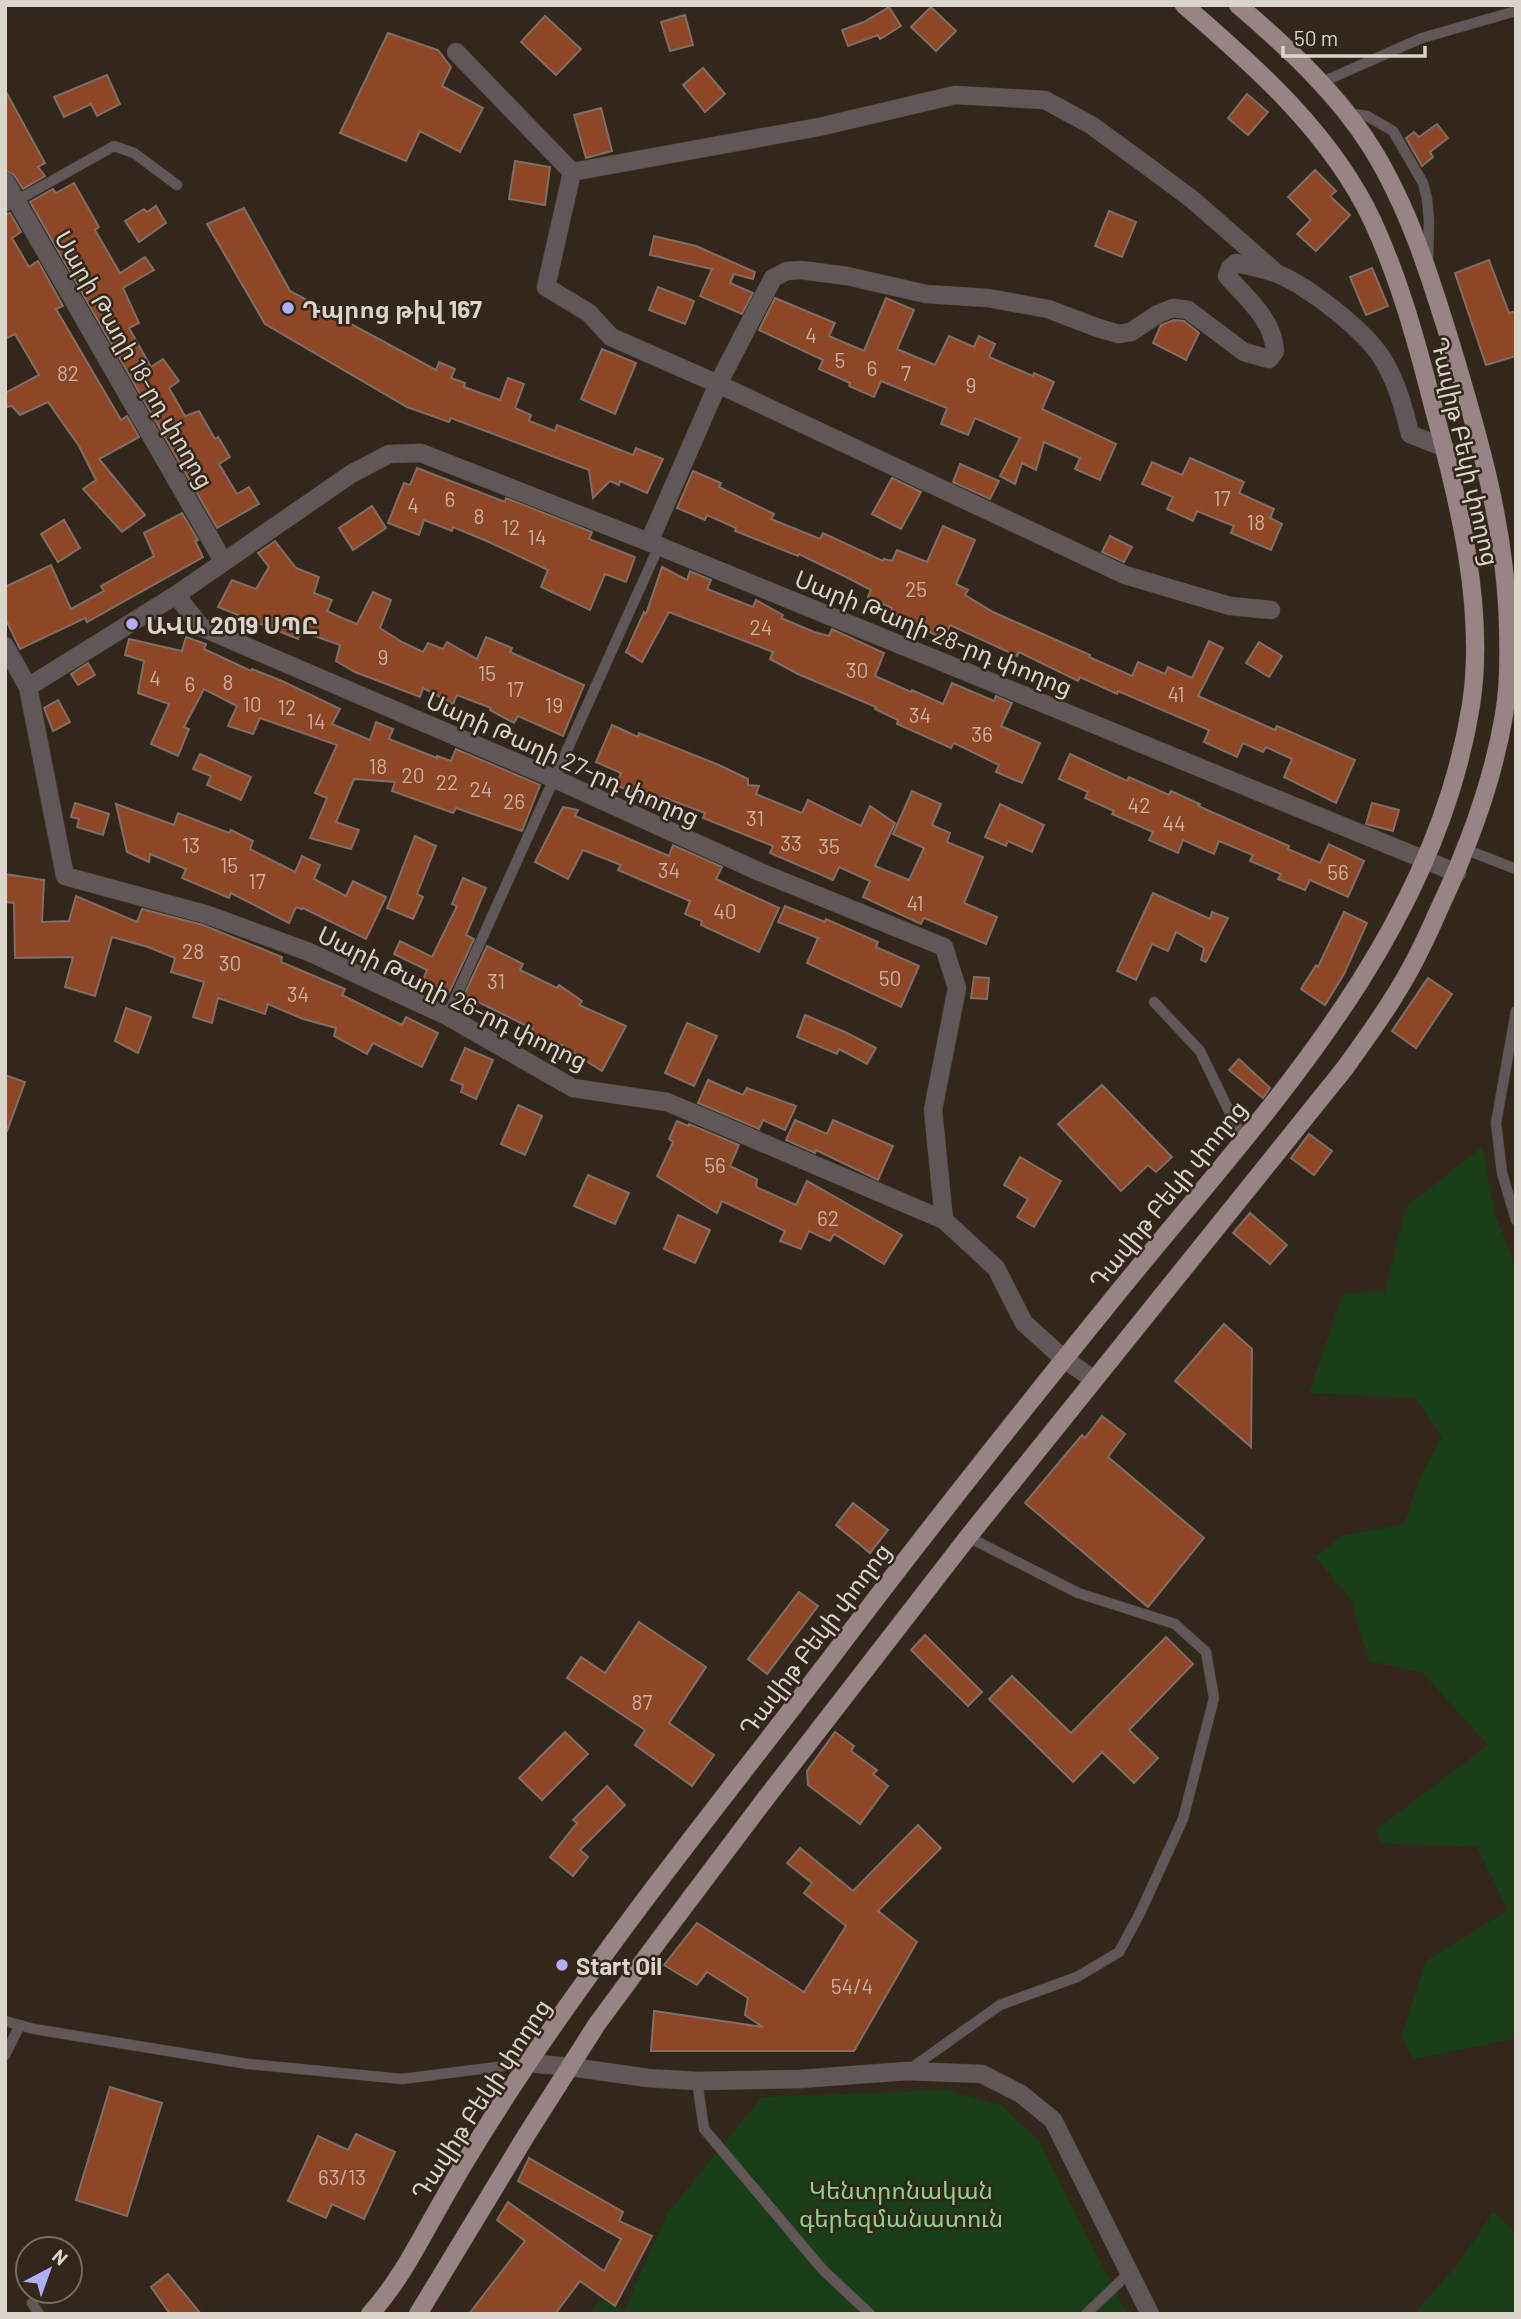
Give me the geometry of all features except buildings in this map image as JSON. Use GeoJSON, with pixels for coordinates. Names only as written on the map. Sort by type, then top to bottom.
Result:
{"type":"FeatureCollection","features":[{"type":"Feature","properties":{"kind":"main road","name":"Դավիթ Բեկի փողոց"},"geometry":{"type":"LineString","coordinates":[[370,2314],[393,2287],[479,2137],[598,1964],[919,1540],[1243,1140],[1346,1007],[1380,952],[1424,860],[1446,806],[1472,702],[1474,647],[1471,586],[1465,537],[1445,448],[1409,314],[1371,218],[1339,165],[1288,100],[1184,5]]}},
{"type":"Feature","properties":{"kind":"main road","name":"Դավիթ Բեկի փողոց"},"geometry":{"type":"LineString","coordinates":[[418,2314],[597,2024],[741,1830],[1093,1379],[1345,1068],[1396,993],[1467,850],[1495,759],[1504,715],[1509,652],[1508,607],[1499,523],[1474,419],[1427,271],[1388,176],[1346,112],[1288,50],[1238,5]]}},
{"type":"Feature","properties":{"kind":"street"},"geometry":{"type":"LineString","coordinates":[[456,52],[572,172]]}},
{"type":"Feature","properties":{"kind":"street"},"geometry":{"type":"LineString","coordinates":[[572,172],[819,127],[956,95],[1045,100],[1091,125],[1165,179],[1278,274],[1318,298],[1354,327],[1384,360],[1402,397],[1410,434],[1445,448]]}},
{"type":"Feature","properties":{"kind":"street"},"geometry":{"type":"LineString","coordinates":[[572,172],[546,287],[589,313],[611,337],[718,384],[1125,575],[1230,606],[1271,610]]}},
{"type":"Feature","properties":{"kind":"street","name":"Սարի Թաղի 18-րդ փողոց"},"geometry":{"type":"LineString","coordinates":[[5,181],[11,204],[223,561]]}},
{"type":"Feature","properties":{"kind":"street"},"geometry":{"type":"LineString","coordinates":[[654,544],[718,384],[773,278],[787,271],[801,270],[847,276],[926,294],[988,298],[1024,304],[1048,309],[1119,334],[1131,332],[1158,314],[1173,308],[1188,310],[1244,352],[1269,359],[1275,351],[1274,338],[1263,316],[1227,276],[1230,268],[1237,263],[1278,274]]}},
{"type":"Feature","properties":{"kind":"street","name":"Սարի Թաղի 28-րդ փողոց"},"geometry":{"type":"LineString","coordinates":[[223,561],[351,474],[389,454],[421,453],[654,544],[1457,873]]}},
{"type":"Feature","properties":{"kind":"street"},"geometry":{"type":"LineString","coordinates":[[5,646],[29,687],[176,595],[223,561]]}},
{"type":"Feature","properties":{"kind":"street","name":"Սարի Թաղի 27-րդ փողոց"},"geometry":{"type":"LineString","coordinates":[[176,595],[201,627],[555,779],[760,872],[944,947],[957,988],[933,1110],[944,1220]]}},
{"type":"Feature","properties":{"kind":"street","name":"Սարի Թաղի 26-րդ փողոց"},"geometry":{"type":"LineString","coordinates":[[29,687],[65,876],[208,915],[296,947],[447,1016],[573,1088],[667,1102],[944,1220],[996,1268],[1024,1323],[1064,1359],[1093,1379]]}},
{"type":"Feature","properties":{"kind":"street"},"geometry":{"type":"LineString","coordinates":[[528,2063],[648,2078],[697,2081],[800,2079],[906,2071],[982,2074],[1021,2094],[1053,2120],[1150,2314]]}},
{"type":"Feature","properties":{"kind":"lane"},"geometry":{"type":"LineString","coordinates":[[1320,83],[1422,38],[1516,10]]}},
{"type":"Feature","properties":{"kind":"lane"},"geometry":{"type":"LineString","coordinates":[[1346,112],[1367,116],[1393,131],[1423,183],[1429,221],[1427,271]]}},
{"type":"Feature","properties":{"kind":"lane"},"geometry":{"type":"LineString","coordinates":[[11,204],[114,146],[134,153],[177,185]]}},
{"type":"Feature","properties":{"kind":"lane"},"geometry":{"type":"LineString","coordinates":[[447,1016],[555,779],[654,544]]}},
{"type":"Feature","properties":{"kind":"lane"},"geometry":{"type":"LineString","coordinates":[[1467,850],[1516,869]]}},
{"type":"Feature","properties":{"kind":"lane"},"geometry":{"type":"LineString","coordinates":[[1154,1002],[1200,1051],[1243,1140]]}},
{"type":"Feature","properties":{"kind":"lane"},"geometry":{"type":"LineString","coordinates":[[1516,1011],[1496,1122],[1502,1173],[1516,1220]]}},
{"type":"Feature","properties":{"kind":"lane"},"geometry":{"type":"LineString","coordinates":[[906,2071],[1000,2005],[1077,1977],[1119,1952],[1183,1819],[1214,1698],[1206,1652],[1175,1623],[1078,1593],[968,1538]]}},
{"type":"Feature","properties":{"kind":"lane"},"geometry":{"type":"LineString","coordinates":[[5,2021],[248,2064],[402,2079],[528,2063]]}},
{"type":"Feature","properties":{"kind":"lane"},"geometry":{"type":"LineString","coordinates":[[5,2055],[20,2025]]}},
{"type":"Feature","properties":{"kind":"lane"},"geometry":{"type":"LineString","coordinates":[[697,2081],[705,2129],[824,2270],[870,2314]]}},
{"type":"Feature","properties":{"kind":"lane"},"geometry":{"type":"LineString","coordinates":[[1086,2314],[1130,2272]]}},
{"type":"Feature","properties":{"kind":"green space"},"geometry":{"type":"Polygon","coordinates":[[[1482,1147],[1495,1214],[1516,1270],[1516,2040],[1413,2059],[1402,2035],[1426,1961],[1508,1910],[1477,1847],[1380,1843],[1376,1830],[1488,1745],[1423,1673],[1369,1661],[1351,1599],[1315,1557],[1342,1536],[1404,1524],[1421,1475],[1442,1438],[1416,1398],[1309,1393],[1343,1294],[1385,1291],[1406,1207],[1482,1147]]]}},
{"type":"Feature","properties":{"kind":"green space","name":"Կենտրոնական գերեզմանատուն"},"geometry":{"type":"Polygon","coordinates":[[[947,2090],[1001,2105],[1039,2141],[1127,2314],[590,2314],[600,2299],[624,2311],[667,2214],[762,2097],[947,2090]]]}},
{"type":"Feature","properties":{"kind":"green space"},"geometry":{"type":"Polygon","coordinates":[[[1493,2212],[1516,2233],[1516,2314],[1414,2314],[1462,2259],[1493,2212]]]}},
{"type":"Feature","properties":{"kind":"place","name":"Դպրոց թիվ 167"},"geometry":{"type":"Point","coordinates":[288,308]}},
{"type":"Feature","properties":{"kind":"place","name":"ԱՎԱ 2019 ՍՊԸ"},"geometry":{"type":"Point","coordinates":[132,624]}},
{"type":"Feature","properties":{"kind":"place","name":"Start Oil"},"geometry":{"type":"Point","coordinates":[562,1965]}}]}
